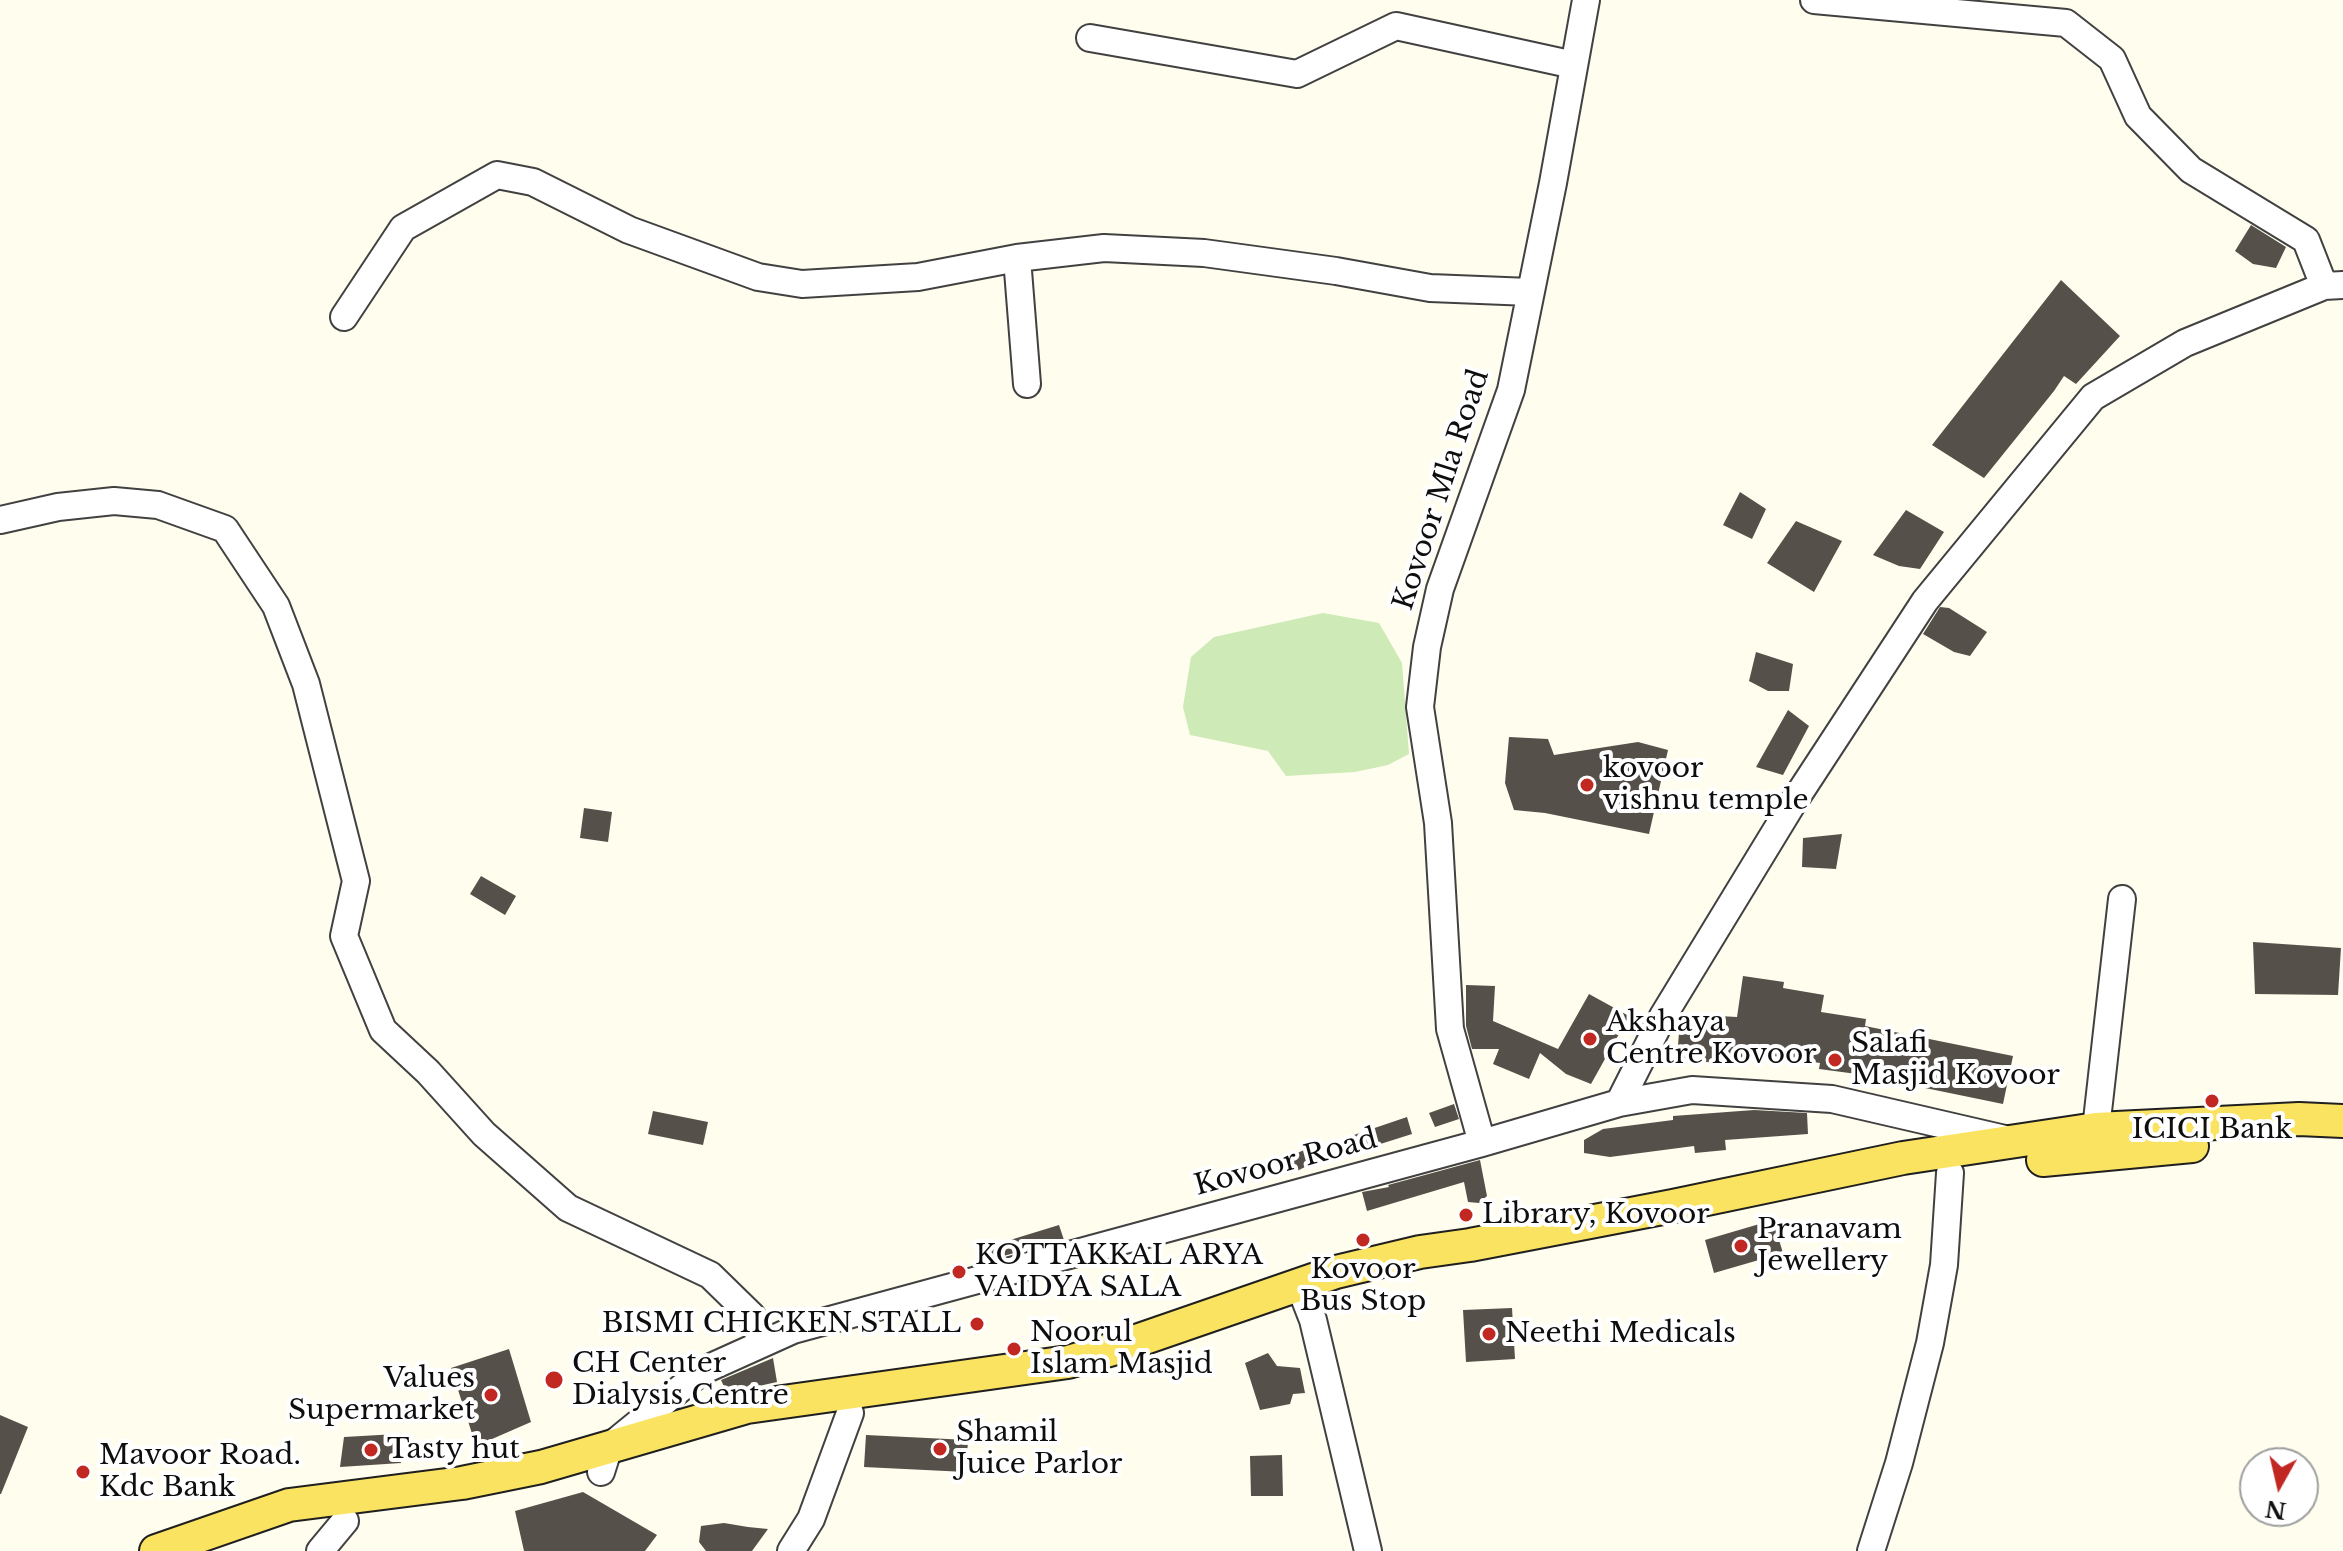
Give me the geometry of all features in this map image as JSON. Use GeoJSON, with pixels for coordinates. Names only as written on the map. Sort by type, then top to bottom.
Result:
{"type":"FeatureCollection","features":[{"type":"Feature","properties":{"kind":"main road"},"geometry":{"type":"LineString","coordinates":[[1303,1294],[1342,1293],[1424,1274],[1950,1173],[2096,1129],[2299,1119],[2343,1121]]}},
{"type":"Feature","properties":{"kind":"main road"},"geometry":{"type":"LineString","coordinates":[[221,1551],[294,1526],[465,1504],[546,1488],[605,1460],[747,1407],[1068,1362],[1198,1330],[1303,1294],[1336,1272],[1420,1252],[1673,1206],[1903,1158],[2037,1146],[2172,1147],[2299,1140],[2343,1142]]}},
{"type":"Feature","properties":{"kind":"main road"},"geometry":{"type":"LineString","coordinates":[[156,1551],[289,1505],[462,1483],[541,1467],[605,1460],[752,1428],[1073,1383],[1120,1370],[1198,1330]]}},
{"type":"Feature","properties":{"kind":"street","name":"Kovoor Mla Road"},"geometry":{"type":"LineString","coordinates":[[1482,1143],[1450,1029],[1438,823],[1420,707],[1427,647],[1440,589],[1511,390],[1586,0]]}},
{"type":"Feature","properties":{"kind":"street"},"geometry":{"type":"LineString","coordinates":[[1619,1103],[1663,1016],[1791,806],[1925,601],[2093,397],[2185,343],[2333,286],[2306,240],[2191,170],[2138,116],[2112,59],[2066,23],[1814,0]]}},
{"type":"Feature","properties":{"kind":"street"},"geometry":{"type":"LineString","coordinates":[[1090,38],[1297,74],[1396,26],[1574,65]]}},
{"type":"Feature","properties":{"kind":"street"},"geometry":{"type":"LineString","coordinates":[[344,317],[403,228],[497,175],[533,182],[629,230],[758,277],[802,284],[918,277],[1017,258],[1104,248],[1204,253],[1336,271],[1430,288],[1530,292]]}},
{"type":"Feature","properties":{"kind":"street"},"geometry":{"type":"LineString","coordinates":[[1017,258],[1027,384]]}},
{"type":"Feature","properties":{"kind":"street"},"geometry":{"type":"LineString","coordinates":[[0,520],[58,507],[114,501],[158,505],[225,529],[276,606],[306,684],[356,881],[344,936],[383,1030],[428,1072],[484,1134],[568,1208],[710,1275],[752,1316],[762,1344]]}},
{"type":"Feature","properties":{"kind":"street"},"geometry":{"type":"LineString","coordinates":[[2096,1129],[2122,899]]}},
{"type":"Feature","properties":{"kind":"street","name":"Kovoor Road"},"geometry":{"type":"LineString","coordinates":[[605,1460],[702,1371],[793,1330],[1619,1103],[1692,1090],[1832,1099],[2037,1146]]}},
{"type":"Feature","properties":{"kind":"street"},"geometry":{"type":"LineString","coordinates":[[1871,1551],[1899,1463],[1930,1343],[1944,1265],[1950,1173]]}},
{"type":"Feature","properties":{"kind":"street"},"geometry":{"type":"LineString","coordinates":[[1303,1294],[1313,1320],[1368,1551]]}},
{"type":"Feature","properties":{"kind":"street"},"geometry":{"type":"LineString","coordinates":[[791,1551],[811,1519],[850,1413]]}},
{"type":"Feature","properties":{"kind":"street"},"geometry":{"type":"LineString","coordinates":[[320,1551],[345,1521]]}},
{"type":"Feature","properties":{"kind":"green space"},"geometry":{"type":"Polygon","coordinates":[[[1323,613],[1379,623],[1402,663],[1409,754],[1388,765],[1355,772],[1286,776],[1268,751],[1190,735],[1183,707],[1191,657],[1214,637],[1323,613]]]}},
{"type":"Feature","properties":{"kind":"building"},"geometry":{"type":"Polygon","coordinates":[[[2251,225],[2286,247],[2276,268],[2253,264],[2235,251],[2251,225]]]}},
{"type":"Feature","properties":{"kind":"building"},"geometry":{"type":"Polygon","coordinates":[[[2061,280],[2120,336],[2076,384],[2064,376],[1984,478],[1932,445],[2061,280]]]}},
{"type":"Feature","properties":{"kind":"building"},"geometry":{"type":"Polygon","coordinates":[[[1740,492],[1766,509],[1752,539],[1723,525],[1740,492]]]}},
{"type":"Feature","properties":{"kind":"building"},"geometry":{"type":"Polygon","coordinates":[[[1906,510],[1944,532],[1920,569],[1899,566],[1873,555],[1906,510]]]}},
{"type":"Feature","properties":{"kind":"building"},"geometry":{"type":"Polygon","coordinates":[[[1796,521],[1842,541],[1814,592],[1767,563],[1796,521]]]}},
{"type":"Feature","properties":{"kind":"building"},"geometry":{"type":"Polygon","coordinates":[[[1940,607],[1949,608],[1987,632],[1970,656],[1954,652],[1923,634],[1940,607]]]}},
{"type":"Feature","properties":{"kind":"building"},"geometry":{"type":"Polygon","coordinates":[[[1756,652],[1793,664],[1789,691],[1768,691],[1749,681],[1756,652]]]}},
{"type":"Feature","properties":{"kind":"building"},"geometry":{"type":"Polygon","coordinates":[[[1788,710],[1809,726],[1783,775],[1756,767],[1788,710]]]}},
{"type":"Feature","properties":{"kind":"building"},"geometry":{"type":"Polygon","coordinates":[[[1509,737],[1548,739],[1554,755],[1638,742],[1668,750],[1649,834],[1545,813],[1514,810],[1505,783],[1509,737]]]}},
{"type":"Feature","properties":{"kind":"building"},"geometry":{"type":"Polygon","coordinates":[[[584,808],[612,812],[608,842],[580,838],[584,808]]]}},
{"type":"Feature","properties":{"kind":"building"},"geometry":{"type":"Polygon","coordinates":[[[1842,834],[1836,869],[1802,867],[1803,838],[1842,834]]]}},
{"type":"Feature","properties":{"kind":"building"},"geometry":{"type":"Polygon","coordinates":[[[481,876],[516,896],[505,915],[470,894],[481,876]]]}},
{"type":"Feature","properties":{"kind":"building"},"geometry":{"type":"Polygon","coordinates":[[[2253,942],[2341,948],[2338,995],[2255,994],[2253,942]]]}},
{"type":"Feature","properties":{"kind":"building"},"geometry":{"type":"Polygon","coordinates":[[[1743,976],[1784,982],[1783,988],[1824,995],[1821,1012],[1866,1019],[1865,1026],[2013,1056],[2003,1104],[1819,1069],[1820,1063],[1773,1056],[1772,1060],[1748,1056],[1747,1066],[1677,1059],[1683,1014],[1737,1017],[1743,976]]]}},
{"type":"Feature","properties":{"kind":"building"},"geometry":{"type":"Polygon","coordinates":[[[1466,985],[1495,986],[1493,1021],[1558,1049],[1589,994],[1629,1016],[1591,1084],[1566,1074],[1540,1053],[1529,1079],[1493,1064],[1499,1049],[1472,1049],[1466,1026],[1466,985]]]}},
{"type":"Feature","properties":{"kind":"building"},"geometry":{"type":"Polygon","coordinates":[[[1454,1104],[1459,1119],[1435,1127],[1429,1113],[1454,1104]]]}},
{"type":"Feature","properties":{"kind":"building"},"geometry":{"type":"Polygon","coordinates":[[[1754,1110],[1807,1113],[1808,1134],[1725,1140],[1726,1150],[1695,1153],[1694,1146],[1610,1157],[1584,1153],[1584,1140],[1603,1129],[1673,1120],[1673,1116],[1754,1110]]]}},
{"type":"Feature","properties":{"kind":"building"},"geometry":{"type":"Polygon","coordinates":[[[653,1111],[708,1122],[703,1145],[648,1134],[653,1111]]]}},
{"type":"Feature","properties":{"kind":"building"},"geometry":{"type":"Polygon","coordinates":[[[1407,1117],[1412,1134],[1352,1153],[1348,1137],[1407,1117]]]}},
{"type":"Feature","properties":{"kind":"building"},"geometry":{"type":"Polygon","coordinates":[[[1313,1146],[1319,1160],[1291,1174],[1284,1159],[1313,1146]]]}},
{"type":"Feature","properties":{"kind":"building"},"geometry":{"type":"Polygon","coordinates":[[[1480,1160],[1487,1196],[1479,1203],[1468,1202],[1464,1182],[1367,1211],[1362,1192],[1480,1160]]]}},
{"type":"Feature","properties":{"kind":"building"},"geometry":{"type":"Polygon","coordinates":[[[1773,1220],[1783,1253],[1714,1273],[1705,1240],[1773,1220]]]}},
{"type":"Feature","properties":{"kind":"building"},"geometry":{"type":"Polygon","coordinates":[[[1059,1225],[1064,1240],[988,1260],[984,1248],[1059,1225]]]}},
{"type":"Feature","properties":{"kind":"building","name":"Neethi Medicals"},"geometry":{"type":"Polygon","coordinates":[[[1512,1308],[1515,1359],[1466,1362],[1463,1310],[1512,1308]]]}},
{"type":"Feature","properties":{"kind":"building","name":"Values Supermarket"},"geometry":{"type":"Polygon","coordinates":[[[509,1349],[531,1422],[476,1446],[451,1368],[509,1349]]]}},
{"type":"Feature","properties":{"kind":"building"},"geometry":{"type":"Polygon","coordinates":[[[1268,1353],[1277,1366],[1300,1368],[1305,1393],[1293,1394],[1290,1404],[1260,1410],[1245,1363],[1268,1353]]]}},
{"type":"Feature","properties":{"kind":"building"},"geometry":{"type":"Polygon","coordinates":[[[773,1358],[777,1382],[727,1393],[721,1380],[773,1358]]]}},
{"type":"Feature","properties":{"kind":"building"},"geometry":{"type":"Polygon","coordinates":[[[0,1415],[28,1427],[1,1494],[0,1494],[0,1415]]]}},
{"type":"Feature","properties":{"kind":"building","name":"Tasty hut"},"geometry":{"type":"Polygon","coordinates":[[[397,1434],[401,1463],[340,1467],[344,1437],[397,1434]]]}},
{"type":"Feature","properties":{"kind":"building"},"geometry":{"type":"Polygon","coordinates":[[[866,1435],[968,1440],[966,1472],[864,1467],[866,1435]]]}},
{"type":"Feature","properties":{"kind":"building"},"geometry":{"type":"Polygon","coordinates":[[[1282,1455],[1283,1496],[1251,1496],[1250,1456],[1282,1455]]]}},
{"type":"Feature","properties":{"kind":"building"},"geometry":{"type":"Polygon","coordinates":[[[583,1492],[657,1535],[645,1551],[524,1551],[515,1511],[583,1492]]]}},
{"type":"Feature","properties":{"kind":"building"},"geometry":{"type":"Polygon","coordinates":[[[724,1523],[768,1529],[752,1551],[706,1551],[699,1542],[701,1526],[724,1523]]]}},
{"type":"Feature","properties":{"kind":"place","name":"kovoor vishnu temple"},"geometry":{"type":"Point","coordinates":[1587,785]}},
{"type":"Feature","properties":{"kind":"place","name":"Akshaya Centre Kovoor"},"geometry":{"type":"Point","coordinates":[1590,1039]}},
{"type":"Feature","properties":{"kind":"place","name":"Salafi Masjid Kovoor"},"geometry":{"type":"Point","coordinates":[1835,1060]}},
{"type":"Feature","properties":{"kind":"place","name":"ICICI Bank"},"geometry":{"type":"Point","coordinates":[2212,1101]}},
{"type":"Feature","properties":{"kind":"place","name":"Library, Kovoor"},"geometry":{"type":"Point","coordinates":[1466,1215]}},
{"type":"Feature","properties":{"kind":"place","name":"Kovoor Bus Stop"},"geometry":{"type":"Point","coordinates":[1363,1240]}},
{"type":"Feature","properties":{"kind":"place","name":"Pranavam Jewellery"},"geometry":{"type":"Point","coordinates":[1741,1246]}},
{"type":"Feature","properties":{"kind":"place","name":"KOTTAKKAL ARYA VAIDYA SALA"},"geometry":{"type":"Point","coordinates":[959,1272]}},
{"type":"Feature","properties":{"kind":"place","name":"BISMI CHICKEN STALL"},"geometry":{"type":"Point","coordinates":[977,1324]}},
{"type":"Feature","properties":{"kind":"place","name":"Neethi Medicals"},"geometry":{"type":"Point","coordinates":[1489,1334]}},
{"type":"Feature","properties":{"kind":"place","name":"Noorul Islam Masjid"},"geometry":{"type":"Point","coordinates":[1014,1349]}},
{"type":"Feature","properties":{"kind":"place","name":"CH Center Dialysis Centre"},"geometry":{"type":"Point","coordinates":[554,1380]}},
{"type":"Feature","properties":{"kind":"place","name":"Values Supermarket"},"geometry":{"type":"Point","coordinates":[491,1395]}},
{"type":"Feature","properties":{"kind":"place","name":"Shamil Juice Parlor"},"geometry":{"type":"Point","coordinates":[940,1449]}},
{"type":"Feature","properties":{"kind":"place","name":"Tasty hut"},"geometry":{"type":"Point","coordinates":[371,1450]}},
{"type":"Feature","properties":{"kind":"place","name":"Mavoor Road. Kdc Bank"},"geometry":{"type":"Point","coordinates":[83,1472]}}]}
